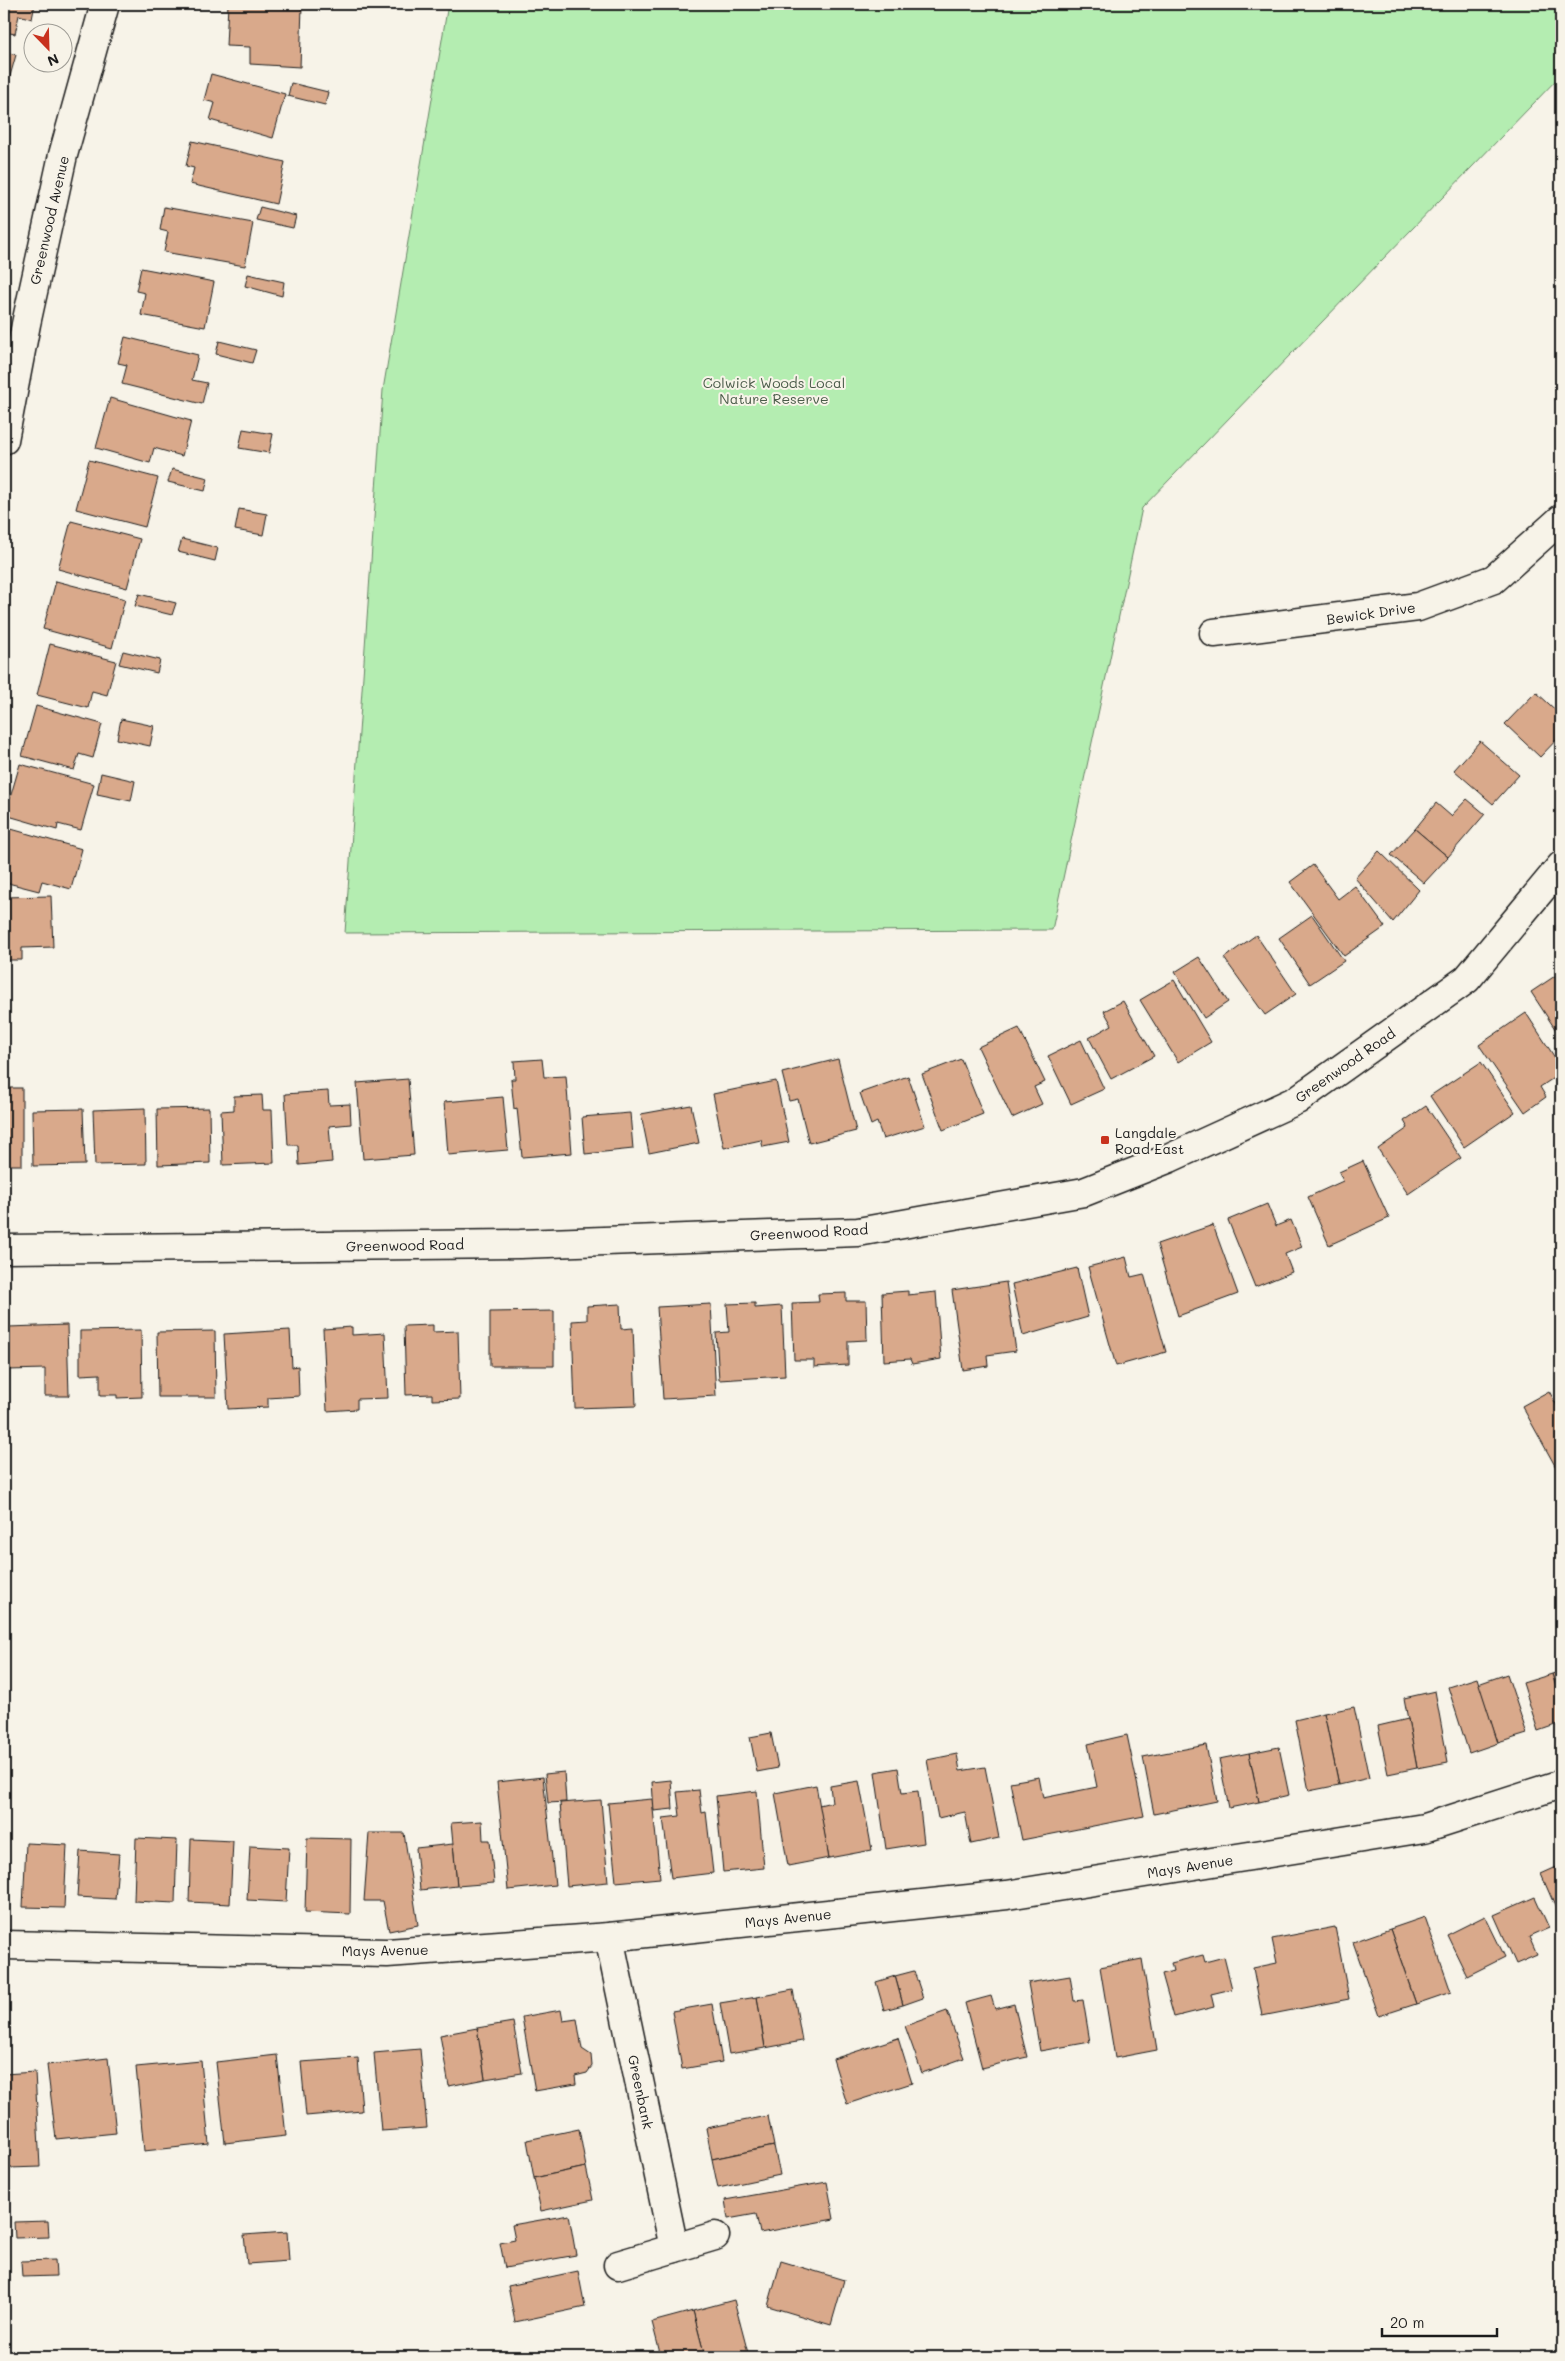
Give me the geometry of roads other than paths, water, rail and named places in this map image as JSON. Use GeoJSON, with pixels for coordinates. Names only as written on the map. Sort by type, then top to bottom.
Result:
{"type":"FeatureCollection","features":[{"type":"Feature","properties":{"kind":"street","name":"Greenwood Avenue"},"geometry":{"type":"LineString","coordinates":[[4,440],[26,324],[63,155],[106,4]]}},
{"type":"Feature","properties":{"kind":"street","name":"Bewick Drive"},"geometry":{"type":"LineString","coordinates":[[1214,633],[1418,607],[1494,579],[1561,519]]}},
{"type":"Feature","properties":{"kind":"street","name":"Greenwood Road"},"geometry":{"type":"LineString","coordinates":[[4,1249],[520,1244],[858,1232],[1084,1192],[1170,1158],[1297,1100],[1466,979],[1561,866]]}},
{"type":"Feature","properties":{"kind":"street","name":"Mays Avenue"},"geometry":{"type":"LineString","coordinates":[[4,1945],[387,1953],[609,1937],[1007,1896],[1424,1828],[1561,1784]]}},
{"type":"Feature","properties":{"kind":"street","name":"Greenbank"},"geometry":{"type":"LineString","coordinates":[[609,1937],[674,2248]]}},
{"type":"Feature","properties":{"kind":"street"},"geometry":{"type":"LineString","coordinates":[[618,2265],[715,2236]]}},
{"type":"Feature","properties":{"kind":"place","name":"Langdale Road East"},"geometry":{"type":"Point","coordinates":[1105,1140]}},
{"type":"Feature","properties":{"kind":"park label","name":"Colwick Woods Local Nature Reserve"},"geometry":{"type":"Point","coordinates":[774,390]}}]}
